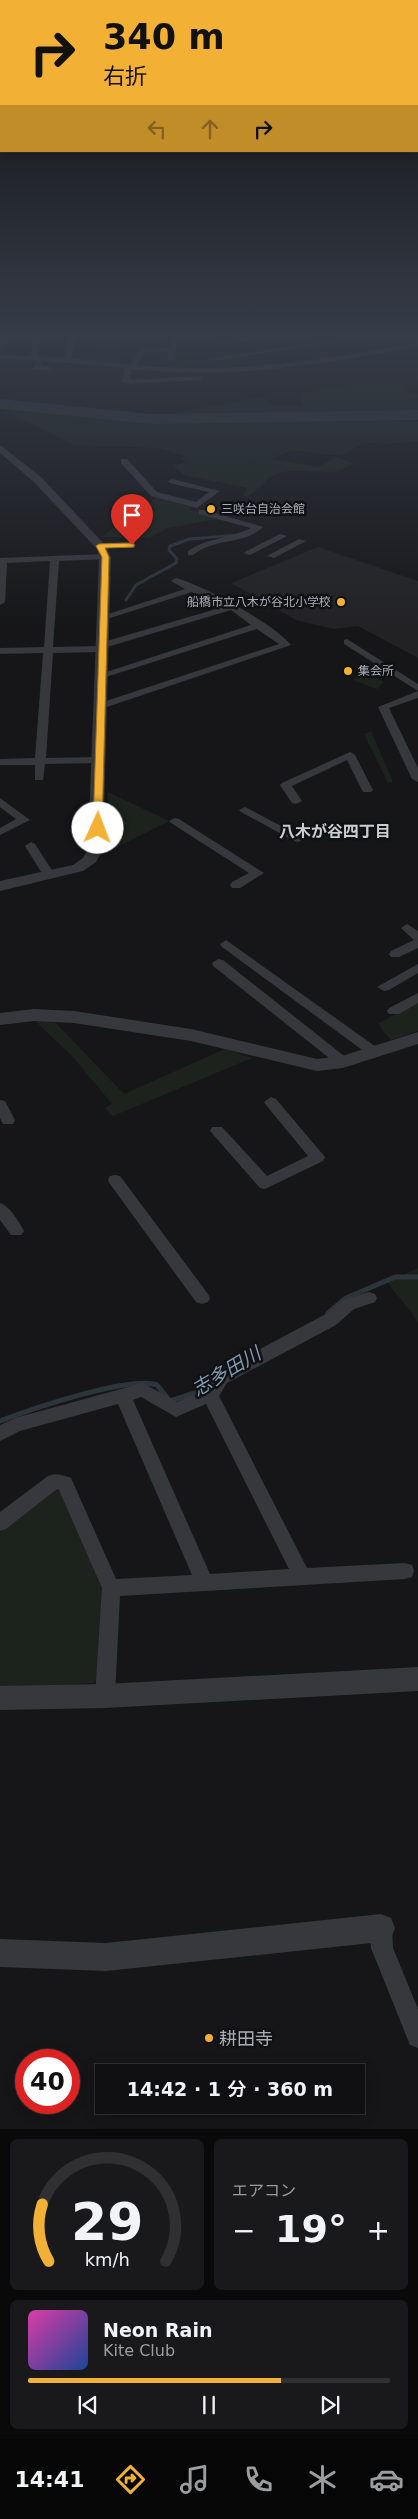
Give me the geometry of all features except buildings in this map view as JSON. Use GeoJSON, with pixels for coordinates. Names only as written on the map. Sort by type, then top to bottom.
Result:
{"type":"FeatureCollection","features":[{"type":"Feature","properties":{"kind":"street"},"geometry":{"type":"LineString","coordinates":[[0,448],[37,479],[102,552],[104,617],[97,844],[95,856],[85,865],[0,885]]}},
{"type":"Feature","properties":{"kind":"street"},"geometry":{"type":"LineString","coordinates":[[121,460],[154,494],[197,505],[216,491],[172,481]]}},
{"type":"Feature","properties":{"kind":"street"},"geometry":{"type":"LineString","coordinates":[[191,553],[199,547],[244,535],[259,527],[202,512]]}},
{"type":"Feature","properties":{"kind":"street"},"geometry":{"type":"LineString","coordinates":[[247,554],[283,536]]}},
{"type":"Feature","properties":{"kind":"street"},"geometry":{"type":"LineString","coordinates":[[271,556],[302,541]]}},
{"type":"Feature","properties":{"kind":"street"},"geometry":{"type":"LineString","coordinates":[[0,602],[3,560],[55,558],[102,552],[132,545]]}},
{"type":"Feature","properties":{"kind":"street"},"geometry":{"type":"LineString","coordinates":[[39,778],[55,558]]}},
{"type":"Feature","properties":{"kind":"street"},"geometry":{"type":"LineString","coordinates":[[101,706],[286,645],[232,607],[176,581]]}},
{"type":"Feature","properties":{"kind":"street"},"geometry":{"type":"LineString","coordinates":[[104,617],[194,590]]}},
{"type":"Feature","properties":{"kind":"street"},"geometry":{"type":"LineString","coordinates":[[0,651],[103,647],[232,607]]}},
{"type":"Feature","properties":{"kind":"street"},"geometry":{"type":"LineString","coordinates":[[102,675],[260,625]]}},
{"type":"Feature","properties":{"kind":"street"},"geometry":{"type":"LineString","coordinates":[[347,642],[418,688]]}},
{"type":"Feature","properties":{"kind":"street"},"geometry":{"type":"LineString","coordinates":[[418,694],[384,707],[418,780]]}},
{"type":"Feature","properties":{"kind":"street"},"geometry":{"type":"LineString","coordinates":[[296,801],[286,785],[350,755],[368,790]]}},
{"type":"Feature","properties":{"kind":"street"},"geometry":{"type":"LineString","coordinates":[[0,762],[100,760]]}},
{"type":"Feature","properties":{"kind":"street"},"geometry":{"type":"LineString","coordinates":[[0,801],[24,820],[0,832]]}},
{"type":"Feature","properties":{"kind":"street"},"geometry":{"type":"LineString","coordinates":[[245,810],[298,839]]}},
{"type":"Feature","properties":{"kind":"street"},"geometry":{"type":"LineString","coordinates":[[175,821],[258,874],[236,885]]}},
{"type":"Feature","properties":{"kind":"street"},"geometry":{"type":"LineString","coordinates":[[32,846],[49,874]]}},
{"type":"Feature","properties":{"kind":"street"},"geometry":{"type":"LineString","coordinates":[[407,928],[418,937]]}},
{"type":"Feature","properties":{"kind":"street"},"geometry":{"type":"LineString","coordinates":[[395,954],[418,943]]}},
{"type":"Feature","properties":{"kind":"street"},"geometry":{"type":"LineString","coordinates":[[226,944],[374,1052]]}},
{"type":"Feature","properties":{"kind":"street"},"geometry":{"type":"LineString","coordinates":[[218,963],[343,1062]]}},
{"type":"Feature","properties":{"kind":"street"},"geometry":{"type":"LineString","coordinates":[[384,988],[418,968]]}},
{"type":"Feature","properties":{"kind":"street"},"geometry":{"type":"LineString","coordinates":[[394,1012],[418,997]]}},
{"type":"Feature","properties":{"kind":"street"},"geometry":{"type":"LineString","coordinates":[[0,1019],[34,1015],[74,1017],[191,1035],[317,1065],[343,1062],[418,1038]]}},
{"type":"Feature","properties":{"kind":"street"},"geometry":{"type":"LineString","coordinates":[[217,1131],[264,1184],[318,1157],[271,1102]]}},
{"type":"Feature","properties":{"kind":"street"},"geometry":{"type":"LineString","coordinates":[[0,1105],[8,1120]]}},
{"type":"Feature","properties":{"kind":"street"},"geometry":{"type":"LineString","coordinates":[[115,1180],[202,1298]]}},
{"type":"Feature","properties":{"kind":"street"},"geometry":{"type":"LineString","coordinates":[[0,1209],[16,1231]]}},
{"type":"Feature","properties":{"kind":"street"},"geometry":{"type":"LineString","coordinates":[[0,1434],[15,1425],[143,1390],[176,1410],[210,1396],[221,1378],[330,1320],[349,1304],[369,1298]]}},
{"type":"Feature","properties":{"kind":"street"},"geometry":{"type":"LineString","coordinates":[[210,1396],[302,1578]]}},
{"type":"Feature","properties":{"kind":"street"},"geometry":{"type":"LineString","coordinates":[[123,1397],[204,1582]]}},
{"type":"Feature","properties":{"kind":"street"},"geometry":{"type":"LineString","coordinates":[[0,1523],[54,1481],[65,1483],[111,1588],[105,1696]]}},
{"type":"Feature","properties":{"kind":"street"},"geometry":{"type":"LineString","coordinates":[[111,1588],[405,1571]]}},
{"type":"Feature","properties":{"kind":"street"},"geometry":{"type":"LineString","coordinates":[[0,1698],[105,1696],[418,1679]]}},
{"type":"Feature","properties":{"kind":"street"},"geometry":{"type":"LineString","coordinates":[[0,1953],[106,1957],[381,1928],[382,1948],[418,2037]]}},
{"type":"Feature","properties":{"kind":"shaded area"},"geometry":{"type":"Polygon","coordinates":[[[47,431],[418,431],[418,441],[391,444],[364,443],[341,456],[291,450],[272,459],[319,467],[335,457],[354,463],[336,472],[289,471],[279,473],[268,478],[263,485],[247,497],[243,495],[247,488],[184,475],[173,465],[186,463],[181,458],[185,457],[183,455],[157,448],[74,445],[47,431]]]}},
{"type":"Feature","properties":{"kind":"shaded area"},"geometry":{"type":"Polygon","coordinates":[[[158,497],[191,505],[190,510],[223,518],[168,528],[149,538],[101,537],[158,497]]]}},
{"type":"Feature","properties":{"kind":"shaded area","name":"船橋市立八木が谷北小学校"},"geometry":{"type":"Polygon","coordinates":[[[318,547],[418,581],[418,658],[358,626],[334,629],[296,620],[231,583],[318,547]]]}},
{"type":"Feature","properties":{"kind":"shaded area"},"geometry":{"type":"Polygon","coordinates":[[[363,670],[384,682],[377,689],[353,680],[363,670]]]}},
{"type":"Feature","properties":{"kind":"shaded area"},"geometry":{"type":"Polygon","coordinates":[[[371,731],[393,782],[388,783],[364,734],[371,731]]]}},
{"type":"Feature","properties":{"kind":"shaded area"},"geometry":{"type":"Polygon","coordinates":[[[108,792],[169,821],[115,848],[106,845],[108,792]]]}},
{"type":"Feature","properties":{"kind":"shaded area"},"geometry":{"type":"Polygon","coordinates":[[[418,1002],[418,1031],[391,1040],[382,1030],[379,1023],[418,1002]]]}},
{"type":"Feature","properties":{"kind":"shaded area"},"geometry":{"type":"Polygon","coordinates":[[[35,1021],[54,1021],[124,1094],[225,1049],[252,1058],[113,1116],[105,1108],[112,1104],[72,1056],[35,1021]]]}},
{"type":"Feature","properties":{"kind":"shaded area"},"geometry":{"type":"Polygon","coordinates":[[[418,1268],[418,1323],[387,1282],[418,1268]]]}},
{"type":"Feature","properties":{"kind":"shaded area"},"geometry":{"type":"Polygon","coordinates":[[[63,1489],[104,1595],[100,1674],[94,1683],[0,1689],[0,1532],[51,1490],[63,1489]]]}},
{"type":"Feature","properties":{"kind":"waterway"},"geometry":{"type":"LineString","coordinates":[[190,539],[235,535]]}},
{"type":"Feature","properties":{"kind":"waterway"},"geometry":{"type":"LineString","coordinates":[[190,539],[204,538]]}},
{"type":"Feature","properties":{"kind":"waterway"},"geometry":{"type":"LineString","coordinates":[[126,600],[136,585],[176,563],[177,559],[169,550],[170,546],[190,539]]}},
{"type":"Feature","properties":{"kind":"waterway","name":"志多田川"},"geometry":{"type":"LineString","coordinates":[[328,1313],[346,1298],[395,1277],[418,1277]]}},
{"type":"Feature","properties":{"kind":"waterway","name":"志多田川"},"geometry":{"type":"LineString","coordinates":[[0,1421],[79,1395],[125,1385],[144,1383],[157,1385],[170,1401],[198,1392],[218,1373]]}},
{"type":"Feature","properties":{"kind":"place","name":"三咲台自治会館"},"geometry":{"type":"Point","coordinates":[211,509]}},
{"type":"Feature","properties":{"kind":"place","name":"船橋市立八木が谷北小学校"},"geometry":{"type":"Point","coordinates":[341,602]}},
{"type":"Feature","properties":{"kind":"place","name":"集会所"},"geometry":{"type":"Point","coordinates":[348,671]}},
{"type":"Feature","properties":{"kind":"place","name":"耕田寺"},"geometry":{"type":"Point","coordinates":[209,2038]}},
{"type":"Feature","properties":{"kind":"district","name":"八木が谷四丁目"},"geometry":{"type":"Point","coordinates":[335,831]}},
{"type":"Feature","properties":{"kind":"route"},"geometry":{"type":"LineString","coordinates":[[98,828],[105,557],[105,552],[99,546],[132,545]]}}]}
